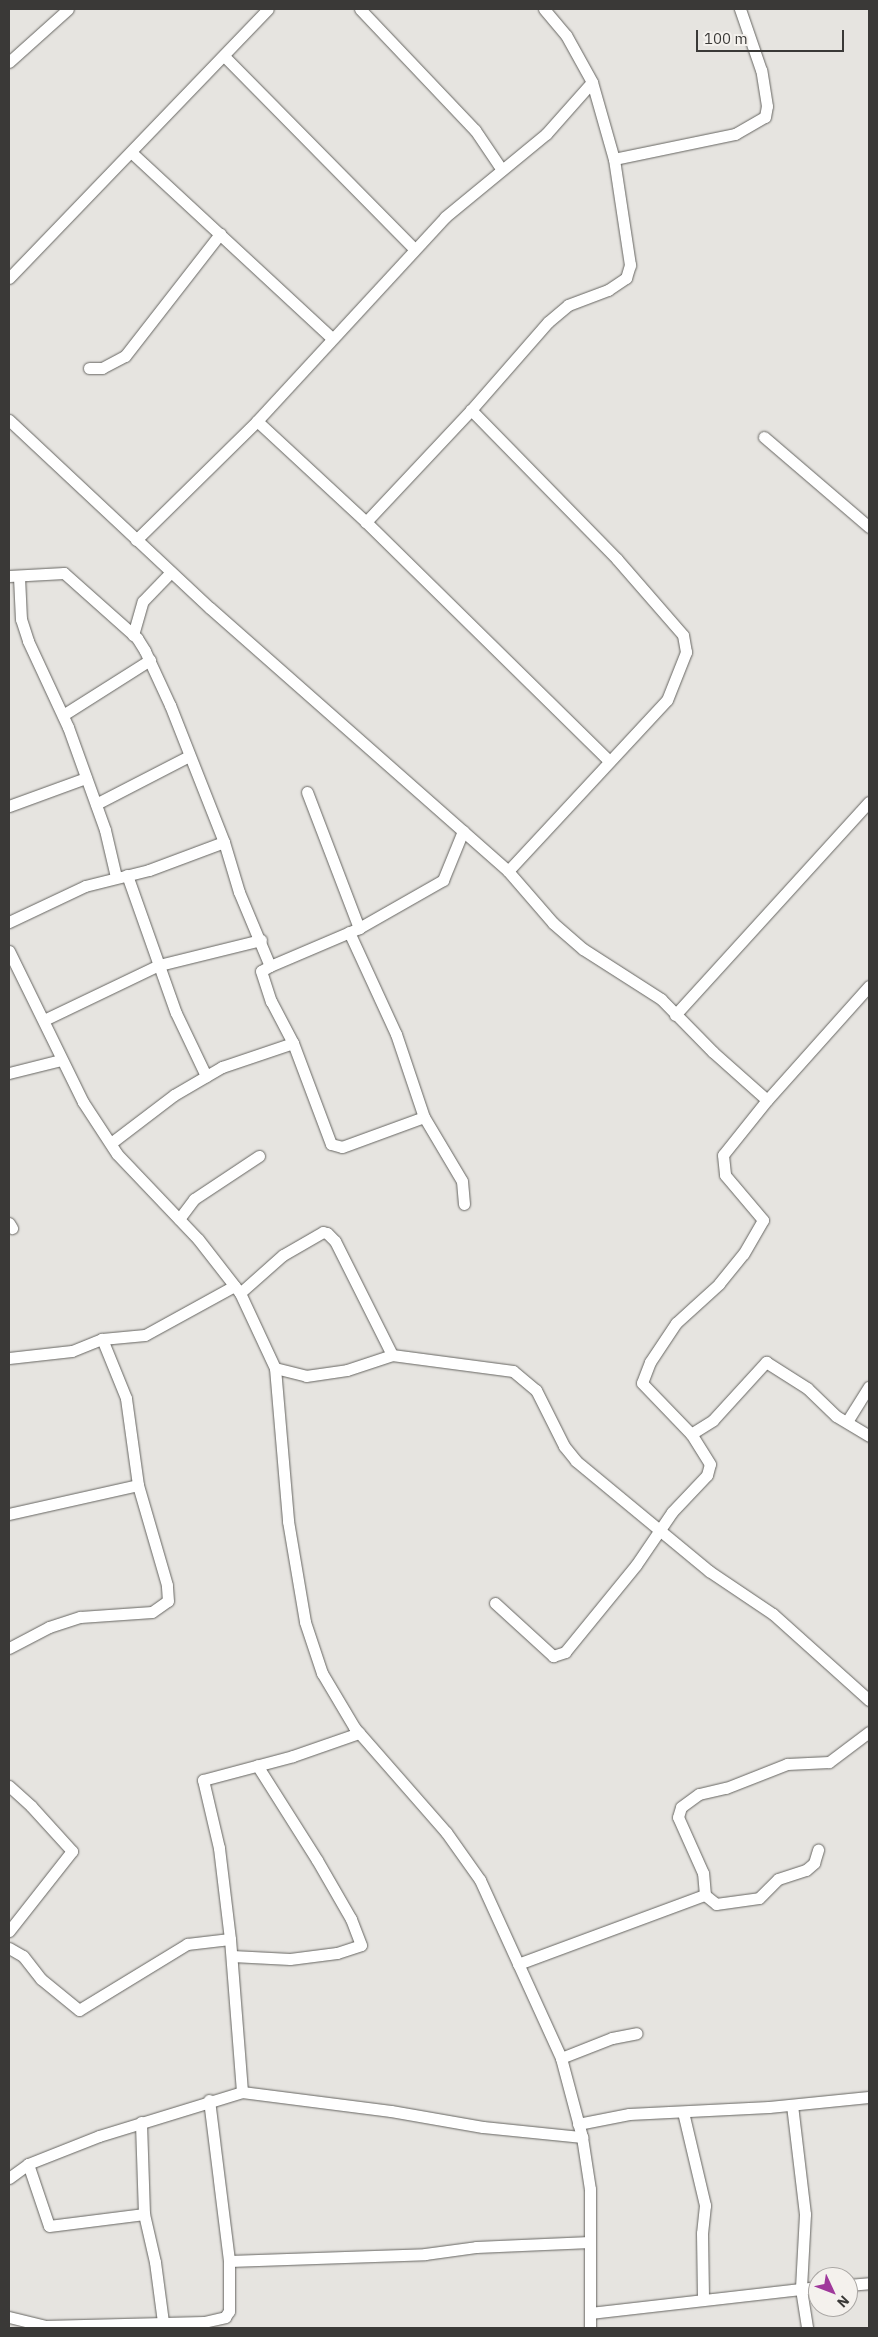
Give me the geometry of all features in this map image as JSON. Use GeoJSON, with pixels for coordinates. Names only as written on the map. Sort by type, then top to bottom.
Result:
{"type":"FeatureCollection","features":[{"type":"Feature","properties":{"kind":"street"},"geometry":{"type":"LineString","coordinates":[[9,62],[68,9]]}},
{"type":"Feature","properties":{"kind":"street"},"geometry":{"type":"LineString","coordinates":[[9,278],[132,153],[268,9]]}},
{"type":"Feature","properties":{"kind":"street"},"geometry":{"type":"LineString","coordinates":[[360,9],[475,130],[502,170]]}},
{"type":"Feature","properties":{"kind":"street"},"geometry":{"type":"LineString","coordinates":[[366,522],[471,410],[548,322],[568,305],[608,290],[626,278],[630,266],[614,159],[592,82],[566,34],[544,9]]}},
{"type":"Feature","properties":{"kind":"street"},"geometry":{"type":"LineString","coordinates":[[614,159],[736,134],[765,117],[767,106],[761,70],[740,9]]}},
{"type":"Feature","properties":{"kind":"street"},"geometry":{"type":"LineString","coordinates":[[224,56],[414,249]]}},
{"type":"Feature","properties":{"kind":"street"},"geometry":{"type":"LineString","coordinates":[[136,540],[257,421],[331,337],[444,217],[546,134],[592,82]]}},
{"type":"Feature","properties":{"kind":"street"},"geometry":{"type":"LineString","coordinates":[[132,153],[331,337]]}},
{"type":"Feature","properties":{"kind":"street"},"geometry":{"type":"LineString","coordinates":[[90,368],[102,368],[125,356],[220,234]]}},
{"type":"Feature","properties":{"kind":"street"},"geometry":{"type":"LineString","coordinates":[[471,410],[617,559],[683,635],[686,652],[667,700],[609,761],[587,789],[508,871]]}},
{"type":"Feature","properties":{"kind":"street"},"geometry":{"type":"LineString","coordinates":[[9,420],[171,572],[508,871],[553,923],[583,949],[623,972],[660,999],[767,1100]]}},
{"type":"Feature","properties":{"kind":"street"},"geometry":{"type":"LineString","coordinates":[[257,421],[366,522],[609,761]]}},
{"type":"Feature","properties":{"kind":"street"},"geometry":{"type":"LineString","coordinates":[[764,437],[869,527]]}},
{"type":"Feature","properties":{"kind":"street"},"geometry":{"type":"LineString","coordinates":[[133,635],[143,601],[171,572]]}},
{"type":"Feature","properties":{"kind":"street"},"geometry":{"type":"LineString","coordinates":[[206,1076],[179,1021],[159,965],[122,876],[63,715],[21,619],[14,576],[64,573],[133,635],[150,660],[224,842],[239,892],[261,940],[270,966]]}},
{"type":"Feature","properties":{"kind":"street"},"geometry":{"type":"LineString","coordinates":[[63,715],[150,660]]}},
{"type":"Feature","properties":{"kind":"street"},"geometry":{"type":"LineString","coordinates":[[96,804],[189,756]]}},
{"type":"Feature","properties":{"kind":"street"},"geometry":{"type":"LineString","coordinates":[[9,806],[86,778]]}},
{"type":"Feature","properties":{"kind":"street"},"geometry":{"type":"LineString","coordinates":[[307,792],[354,930],[396,1034],[424,1117],[462,1181],[464,1204]]}},
{"type":"Feature","properties":{"kind":"street"},"geometry":{"type":"LineString","coordinates":[[675,1015],[869,802]]}},
{"type":"Feature","properties":{"kind":"street"},"geometry":{"type":"LineString","coordinates":[[424,1117],[342,1147],[332,1144],[293,1043],[271,1002],[261,971],[354,930],[443,880],[463,831]]}},
{"type":"Feature","properties":{"kind":"street"},"geometry":{"type":"LineString","coordinates":[[9,922],[85,886],[122,876],[224,842]]}},
{"type":"Feature","properties":{"kind":"street"},"geometry":{"type":"LineString","coordinates":[[44,1020],[159,965],[261,940]]}},
{"type":"Feature","properties":{"kind":"street"},"geometry":{"type":"LineString","coordinates":[[9,951],[44,1020],[61,1060],[84,1102],[117,1154],[179,1219],[237,1290],[275,1368],[288,1521],[305,1622],[322,1673],[359,1733],[465,1856],[480,1880],[561,2058],[582,2137],[590,2190],[590,2328]]}},
{"type":"Feature","properties":{"kind":"street"},"geometry":{"type":"LineString","coordinates":[[495,1603],[553,1656],[560,1656],[594,1620],[659,1530],[707,1475],[710,1464],[691,1434],[649,1393],[642,1383],[644,1374],[676,1323],[719,1284],[759,1230],[763,1220],[734,1188],[722,1168],[723,1155],[767,1100],[869,986]]}},
{"type":"Feature","properties":{"kind":"street"},"geometry":{"type":"LineString","coordinates":[[111,1143],[174,1094],[206,1076],[260,1052],[293,1043]]}},
{"type":"Feature","properties":{"kind":"street"},"geometry":{"type":"LineString","coordinates":[[9,1072],[61,1060]]}},
{"type":"Feature","properties":{"kind":"street"},"geometry":{"type":"LineString","coordinates":[[179,1219],[194,1199],[259,1156]]}},
{"type":"Feature","properties":{"kind":"street"},"geometry":{"type":"LineString","coordinates":[[9,1358],[72,1351],[102,1339],[145,1335],[237,1290],[283,1255],[323,1232],[334,1241],[392,1355]]}},
{"type":"Feature","properties":{"kind":"street"},"geometry":{"type":"LineString","coordinates":[[9,1648],[49,1627],[80,1617],[152,1612],[161,1609],[168,1602],[167,1585],[138,1485],[126,1398],[102,1339]]}},
{"type":"Feature","properties":{"kind":"street"},"geometry":{"type":"LineString","coordinates":[[275,1368],[306,1376],[347,1370],[392,1355],[513,1371],[536,1390],[564,1446],[576,1461],[709,1571],[773,1614],[869,1700]]}},
{"type":"Feature","properties":{"kind":"street"},"geometry":{"type":"LineString","coordinates":[[691,1434],[714,1420],[766,1362],[807,1388],[836,1416],[848,1420],[869,1436]]}},
{"type":"Feature","properties":{"kind":"street"},"geometry":{"type":"LineString","coordinates":[[848,1420],[869,1387]]}},
{"type":"Feature","properties":{"kind":"street"},"geometry":{"type":"LineString","coordinates":[[9,1514],[138,1485]]}},
{"type":"Feature","properties":{"kind":"street"},"geometry":{"type":"LineString","coordinates":[[818,1850],[814,1863],[806,1870],[778,1879],[759,1898],[716,1904],[705,1895],[703,1873],[678,1817],[681,1807],[699,1794],[726,1788],[787,1764],[829,1762],[869,1732]]}},
{"type":"Feature","properties":{"kind":"street"},"geometry":{"type":"LineString","coordinates":[[242,2092],[232,1956],[219,1848],[204,1780],[293,1756],[359,1733]]}},
{"type":"Feature","properties":{"kind":"street"},"geometry":{"type":"LineString","coordinates":[[232,1956],[290,1959],[337,1952],[361,1945],[351,1919],[318,1860],[257,1765]]}},
{"type":"Feature","properties":{"kind":"street"},"geometry":{"type":"LineString","coordinates":[[9,1786],[72,1851],[9,1931]]}},
{"type":"Feature","properties":{"kind":"street"},"geometry":{"type":"LineString","coordinates":[[518,1964],[705,1895]]}},
{"type":"Feature","properties":{"kind":"street"},"geometry":{"type":"LineString","coordinates":[[9,1948],[23,1956],[41,1979],[79,2010],[187,1944],[230,1939]]}},
{"type":"Feature","properties":{"kind":"street"},"geometry":{"type":"LineString","coordinates":[[561,2058],[612,2038],[637,2033]]}},
{"type":"Feature","properties":{"kind":"street"},"geometry":{"type":"LineString","coordinates":[[9,2178],[28,2164],[141,2122],[209,2100],[242,2092],[391,2111],[483,2127],[582,2137]]}},
{"type":"Feature","properties":{"kind":"street"},"geometry":{"type":"LineString","coordinates":[[578,2124],[629,2114],[792,2105],[869,2097]]}},
{"type":"Feature","properties":{"kind":"street"},"geometry":{"type":"LineString","coordinates":[[9,2317],[44,2327],[163,2322],[204,2325],[226,2317],[229,2311],[229,2261],[209,2100]]}},
{"type":"Feature","properties":{"kind":"street"},"geometry":{"type":"LineString","coordinates":[[792,2105],[805,2214],[801,2289],[806,2328]]}},
{"type":"Feature","properties":{"kind":"street"},"geometry":{"type":"LineString","coordinates":[[683,2112],[705,2205],[702,2233],[703,2300]]}},
{"type":"Feature","properties":{"kind":"street"},"geometry":{"type":"LineString","coordinates":[[141,2122],[144,2214],[163,2322]]}},
{"type":"Feature","properties":{"kind":"street"},"geometry":{"type":"LineString","coordinates":[[28,2164],[49,2226],[144,2214]]}},
{"type":"Feature","properties":{"kind":"street"},"geometry":{"type":"LineString","coordinates":[[229,2261],[425,2254],[476,2247],[590,2242]]}},
{"type":"Feature","properties":{"kind":"street"},"geometry":{"type":"LineString","coordinates":[[590,2312],[808,2288]]}}]}
